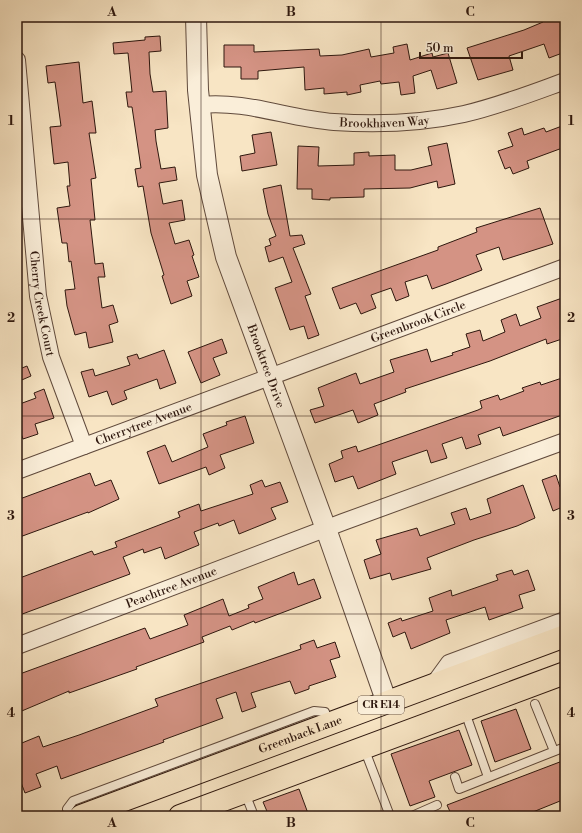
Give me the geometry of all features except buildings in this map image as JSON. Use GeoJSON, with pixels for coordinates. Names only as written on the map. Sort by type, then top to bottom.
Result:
{"type":"FeatureCollection","features":[{"type":"Feature","properties":{"kind":"main road","name":"Greenback Lane"},"geometry":{"type":"LineString","coordinates":[[81,816],[565,636]]}},
{"type":"Feature","properties":{"kind":"main road","name":"CR E14"},"geometry":{"type":"LineString","coordinates":[[180,816],[565,673]]}},
{"type":"Feature","properties":{"kind":"main road"},"geometry":{"type":"LineString","coordinates":[[363,747],[387,703]]}},
{"type":"Feature","properties":{"kind":"street","name":"Brooktree Drive"},"geometry":{"type":"LineString","coordinates":[[196,17],[200,105],[207,175],[226,257],[326,529],[387,703]]}},
{"type":"Feature","properties":{"kind":"street","name":"Cherry Creek Court"},"geometry":{"type":"LineString","coordinates":[[17,60],[38,296],[51,357],[84,446]]}},
{"type":"Feature","properties":{"kind":"street","name":"Brookhaven Way"},"geometry":{"type":"LineString","coordinates":[[200,105],[217,103],[247,105],[288,115],[334,122],[407,122],[464,114],[497,105],[565,81]]}},
{"type":"Feature","properties":{"kind":"street","name":"Greenbrook Circle"},"geometry":{"type":"LineString","coordinates":[[270,377],[565,266]]}},
{"type":"Feature","properties":{"kind":"street","name":"Cherrytree Avenue"},"geometry":{"type":"LineString","coordinates":[[17,471],[270,377]]}},
{"type":"Feature","properties":{"kind":"street"},"geometry":{"type":"LineString","coordinates":[[326,529],[565,441]]}},
{"type":"Feature","properties":{"kind":"street","name":"Peachtree Avenue"},"geometry":{"type":"LineString","coordinates":[[17,646],[326,529]]}},
{"type":"Feature","properties":{"kind":"street"},"geometry":{"type":"LineString","coordinates":[[433,685],[450,663],[565,620]]}},
{"type":"Feature","properties":{"kind":"lane"},"geometry":{"type":"LineString","coordinates":[[535,704],[554,751]]}},
{"type":"Feature","properties":{"kind":"lane"},"geometry":{"type":"LineString","coordinates":[[464,710],[488,777]]}},
{"type":"Feature","properties":{"kind":"lane"},"geometry":{"type":"LineString","coordinates":[[70,816],[67,809],[73,801],[314,711],[325,712],[330,724]]}},
{"type":"Feature","properties":{"kind":"lane"},"geometry":{"type":"LineString","coordinates":[[363,747],[390,816]]}},
{"type":"Feature","properties":{"kind":"lane"},"geometry":{"type":"LineString","coordinates":[[455,776],[459,789],[565,747]]}},
{"type":"Feature","properties":{"kind":"lane"},"geometry":{"type":"LineString","coordinates":[[245,792],[254,816]]}},
{"type":"Feature","properties":{"kind":"lane"},"geometry":{"type":"LineString","coordinates":[[412,816],[437,805]]}}]}
